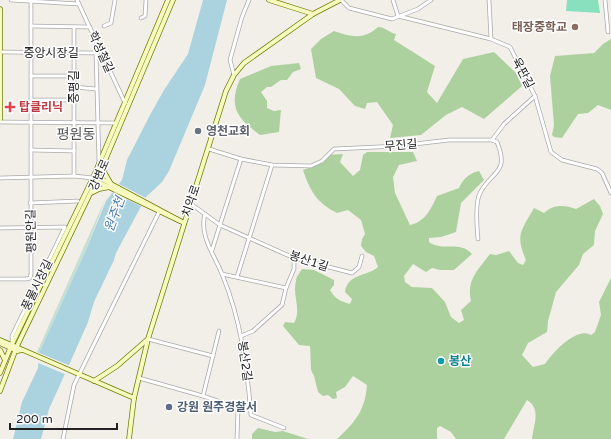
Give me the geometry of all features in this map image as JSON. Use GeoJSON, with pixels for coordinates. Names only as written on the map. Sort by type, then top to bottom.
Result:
{"type":"FeatureCollection","features":[{"type":"Feature","properties":{"kind":"street"},"geometry":{"type":"LineString","coordinates":[[11,0],[79,4]]}},
{"type":"Feature","properties":{"kind":"street","name":"학성철길"},"geometry":{"type":"LineString","coordinates":[[77,0],[125,103]]}},
{"type":"Feature","properties":{"kind":"street"},"geometry":{"type":"LineString","coordinates":[[104,26],[111,23],[115,0]]}},
{"type":"Feature","properties":{"kind":"street"},"geometry":{"type":"LineString","coordinates":[[141,18],[144,16],[146,0]]}},
{"type":"Feature","properties":{"kind":"street","name":"강변로"},"geometry":{"type":"LineString","coordinates":[[16,348],[90,194],[99,165],[168,0]]}},
{"type":"Feature","properties":{"kind":"street","name":"강변로"},"geometry":{"type":"LineString","coordinates":[[11,346],[95,178],[104,163],[173,0]]}},
{"type":"Feature","properties":{"kind":"street"},"geometry":{"type":"LineString","coordinates":[[234,75],[230,60],[242,16],[249,0]]}},
{"type":"Feature","properties":{"kind":"street"},"geometry":{"type":"LineString","coordinates":[[269,0],[313,14]]}},
{"type":"Feature","properties":{"kind":"street"},"geometry":{"type":"LineString","coordinates":[[340,0],[348,8],[392,19],[418,9],[431,0]]}},
{"type":"Feature","properties":{"kind":"street","name":"치악로"},"geometry":{"type":"LineString","coordinates":[[129,439],[134,398],[148,338],[226,92],[234,75],[244,63],[254,55],[313,14],[340,0]]}},
{"type":"Feature","properties":{"kind":"street"},"geometry":{"type":"LineString","coordinates":[[393,0],[398,16]]}},
{"type":"Feature","properties":{"kind":"street"},"geometry":{"type":"LineString","coordinates":[[489,0],[491,39]]}},
{"type":"Feature","properties":{"kind":"street"},"geometry":{"type":"LineString","coordinates":[[605,0],[608,32]]}},
{"type":"Feature","properties":{"kind":"street","name":"평원안길"},"geometry":{"type":"LineString","coordinates":[[0,279],[30,278],[30,150],[32,100],[31,1]]}},
{"type":"Feature","properties":{"kind":"street"},"geometry":{"type":"LineString","coordinates":[[0,9],[0,121],[31,123],[116,123]]}},
{"type":"Feature","properties":{"kind":"street","name":"육판길"},"geometry":{"type":"LineString","coordinates":[[398,16],[491,39],[510,48],[535,96],[551,152],[562,160],[597,169],[602,173],[611,193]]}},
{"type":"Feature","properties":{"kind":"street"},"geometry":{"type":"LineString","coordinates":[[31,26],[90,27]]}},
{"type":"Feature","properties":{"kind":"street","name":"중평길"},"geometry":{"type":"LineString","coordinates":[[74,27],[74,176]]}},
{"type":"Feature","properties":{"kind":"street","name":"중앙시장길"},"geometry":{"type":"LineString","coordinates":[[1,52],[102,53]]}},
{"type":"Feature","properties":{"kind":"street","name":"중평길"},"geometry":{"type":"LineString","coordinates":[[96,53],[99,165]]}},
{"type":"Feature","properties":{"kind":"street"},"geometry":{"type":"LineString","coordinates":[[31,76],[73,76]]}},
{"type":"Feature","properties":{"kind":"street"},"geometry":{"type":"LineString","coordinates":[[74,87],[96,89]]}},
{"type":"Feature","properties":{"kind":"street"},"geometry":{"type":"LineString","coordinates":[[478,239],[479,194],[498,171],[501,164],[501,152],[496,142],[492,140],[504,124],[535,96]]}},
{"type":"Feature","properties":{"kind":"street"},"geometry":{"type":"LineString","coordinates":[[32,100],[73,100]]}},
{"type":"Feature","properties":{"kind":"street","name":"무진길"},"geometry":{"type":"LineString","coordinates":[[209,149],[241,159],[272,165],[311,166],[322,161],[334,149],[384,147],[449,140],[492,140]]}},
{"type":"Feature","properties":{"kind":"street"},"geometry":{"type":"LineString","coordinates":[[30,150],[74,151]]}},
{"type":"Feature","properties":{"kind":"street"},"geometry":{"type":"LineString","coordinates":[[212,250],[241,159]]}},
{"type":"Feature","properties":{"kind":"street"},"geometry":{"type":"LineString","coordinates":[[104,163],[104,172],[107,184]]}},
{"type":"Feature","properties":{"kind":"street"},"geometry":{"type":"LineString","coordinates":[[237,277],[272,165]]}},
{"type":"Feature","properties":{"kind":"street"},"geometry":{"type":"LineString","coordinates":[[0,178],[74,176],[95,178],[184,223]]}},
{"type":"Feature","properties":{"kind":"street"},"geometry":{"type":"LineString","coordinates":[[90,194],[107,184]]}},
{"type":"Feature","properties":{"kind":"street","name":"평원안길"},"geometry":{"type":"LineString","coordinates":[[30,203],[78,201]]}},
{"type":"Feature","properties":{"kind":"street","name":"봉산1길"},"geometry":{"type":"LineString","coordinates":[[191,204],[220,224],[294,258],[352,273],[359,267],[362,256]]}},
{"type":"Feature","properties":{"kind":"street"},"geometry":{"type":"LineString","coordinates":[[64,439],[71,395],[78,374],[160,211]]}},
{"type":"Feature","properties":{"kind":"street","name":"봉산2길"},"geometry":{"type":"LineString","coordinates":[[204,214],[202,230],[222,274],[241,336],[246,364],[251,415],[284,428]]}},
{"type":"Feature","properties":{"kind":"street","name":"풍물시장길"},"geometry":{"type":"LineString","coordinates":[[11,346],[12,336],[65,227],[30,228]]}},
{"type":"Feature","properties":{"kind":"street"},"geometry":{"type":"LineString","coordinates":[[0,228],[30,228]]}},
{"type":"Feature","properties":{"kind":"street"},"geometry":{"type":"LineString","coordinates":[[241,336],[254,331],[278,311],[282,305],[286,288],[294,269],[294,258]]}},
{"type":"Feature","properties":{"kind":"street"},"geometry":{"type":"LineString","coordinates":[[222,274],[286,288]]}},
{"type":"Feature","properties":{"kind":"street"},"geometry":{"type":"LineString","coordinates":[[203,396],[219,331]]}},
{"type":"Feature","properties":{"kind":"street"},"geometry":{"type":"LineString","coordinates":[[94,381],[111,370],[148,338],[213,356]]}},
{"type":"Feature","properties":{"kind":"street"},"geometry":{"type":"LineString","coordinates":[[0,340],[11,346]]}},
{"type":"Feature","properties":{"kind":"street"},"geometry":{"type":"LineString","coordinates":[[0,343],[22,350],[134,398]]}},
{"type":"Feature","properties":{"kind":"street"},"geometry":{"type":"LineString","coordinates":[[0,373],[11,346]]}},
{"type":"Feature","properties":{"kind":"street"},"geometry":{"type":"LineString","coordinates":[[0,391],[16,348]]}},
{"type":"Feature","properties":{"kind":"street"},"geometry":{"type":"LineString","coordinates":[[0,350],[5,360]]}},
{"type":"Feature","properties":{"kind":"street"},"geometry":{"type":"LineString","coordinates":[[139,378],[203,396],[238,408],[237,439]]}},
{"type":"Feature","properties":{"kind":"green space"},"geometry":{"type":"Polygon","coordinates":[[[567,0],[598,0],[600,13],[566,11],[567,0]]]}},
{"type":"Feature","properties":{"kind":"green space"},"geometry":{"type":"Polygon","coordinates":[[[378,27],[396,34],[394,40],[435,66],[427,92],[437,103],[463,59],[494,52],[516,73],[522,86],[484,119],[462,107],[446,115],[421,135],[390,138],[393,125],[377,102],[367,103],[365,109],[355,106],[339,89],[316,78],[311,49],[321,39],[334,31],[346,35],[362,36],[378,27]]]}},
{"type":"Feature","properties":{"kind":"green space"},"geometry":{"type":"Polygon","coordinates":[[[611,39],[611,110],[598,105],[588,113],[578,114],[562,138],[554,137],[552,135],[554,125],[550,76],[555,56],[594,53],[603,44],[611,39]]]}},
{"type":"Feature","properties":{"kind":"green space"},"geometry":{"type":"Polygon","coordinates":[[[299,63],[301,69],[293,72],[287,80],[281,80],[271,87],[267,87],[261,92],[267,101],[267,108],[274,111],[281,110],[279,132],[260,135],[245,123],[237,111],[235,97],[240,79],[271,66],[299,63]]]}},
{"type":"Feature","properties":{"kind":"green space"},"geometry":{"type":"Polygon","coordinates":[[[367,152],[413,152],[417,161],[399,165],[393,177],[395,193],[410,225],[424,218],[437,196],[459,188],[464,179],[469,175],[479,171],[484,180],[461,203],[456,232],[441,237],[429,238],[429,242],[434,245],[462,248],[472,254],[454,270],[440,270],[432,268],[426,272],[413,264],[404,276],[405,282],[412,287],[432,288],[445,302],[451,317],[459,323],[464,320],[461,310],[471,301],[470,287],[474,276],[490,254],[496,255],[509,251],[518,263],[523,265],[526,260],[521,245],[521,233],[534,208],[544,213],[559,206],[576,209],[594,199],[600,206],[603,214],[595,231],[594,245],[583,254],[579,265],[556,292],[548,321],[547,332],[528,343],[522,355],[533,367],[545,364],[565,342],[572,337],[585,333],[591,335],[595,332],[601,315],[599,302],[611,278],[611,439],[532,439],[536,418],[532,404],[527,400],[504,439],[456,439],[451,432],[440,426],[437,428],[437,439],[337,439],[358,415],[364,402],[367,385],[353,376],[345,387],[336,392],[337,398],[333,399],[328,395],[323,396],[318,392],[311,370],[310,346],[299,345],[283,326],[285,322],[294,323],[296,318],[297,308],[295,287],[297,278],[302,269],[314,270],[334,280],[334,285],[330,290],[334,296],[343,302],[350,304],[352,299],[345,292],[350,281],[378,267],[374,256],[366,252],[361,246],[362,239],[365,234],[361,220],[348,210],[337,213],[319,201],[308,184],[303,170],[310,168],[326,155],[343,154],[340,162],[353,176],[360,170],[363,155],[367,152]]]}},
{"type":"Feature","properties":{"kind":"green space"},"geometry":{"type":"Polygon","coordinates":[[[107,195],[86,250],[39,353],[37,352],[107,195]]]}},
{"type":"Feature","properties":{"kind":"green space"},"geometry":{"type":"Polygon","coordinates":[[[258,428],[275,432],[283,431],[308,439],[252,439],[252,434],[258,428]]]}},
{"type":"Feature","properties":{"kind":"water","name":"원주천"},"geometry":{"type":"Polygon","coordinates":[[[203,0],[227,0],[205,85],[169,171],[162,182],[146,197],[116,253],[94,302],[88,322],[49,409],[41,439],[13,439],[22,402],[38,368],[39,353],[86,250],[106,201],[122,180],[127,160],[150,115],[164,90],[188,54],[203,0]]]}},
{"type":"Feature","properties":{"kind":"pier"},"geometry":{"type":"Polygon","coordinates":[[[117,183],[148,199],[143,207],[109,191],[117,183]]]}},
{"type":"Feature","properties":{"kind":"pier"},"geometry":{"type":"Polygon","coordinates":[[[37,352],[71,366],[67,375],[36,362],[37,352]]]}},
{"type":"Feature","properties":{"kind":"place","name":"태장중학교"},"geometry":{"type":"Point","coordinates":[575,27]}},
{"type":"Feature","properties":{"kind":"place","name":"탑클리닉"},"geometry":{"type":"Point","coordinates":[10,107]}},
{"type":"Feature","properties":{"kind":"place","name":"영천교회"},"geometry":{"type":"Point","coordinates":[198,131]}},
{"type":"Feature","properties":{"kind":"place","name":"봉산"},"geometry":{"type":"Point","coordinates":[441,361]}},
{"type":"Feature","properties":{"kind":"place","name":"강원 원주경찰서"},"geometry":{"type":"Point","coordinates":[169,407]}},
{"type":"Feature","properties":{"kind":"district","name":"평원동"},"geometry":{"type":"Point","coordinates":[76,134]}}]}
